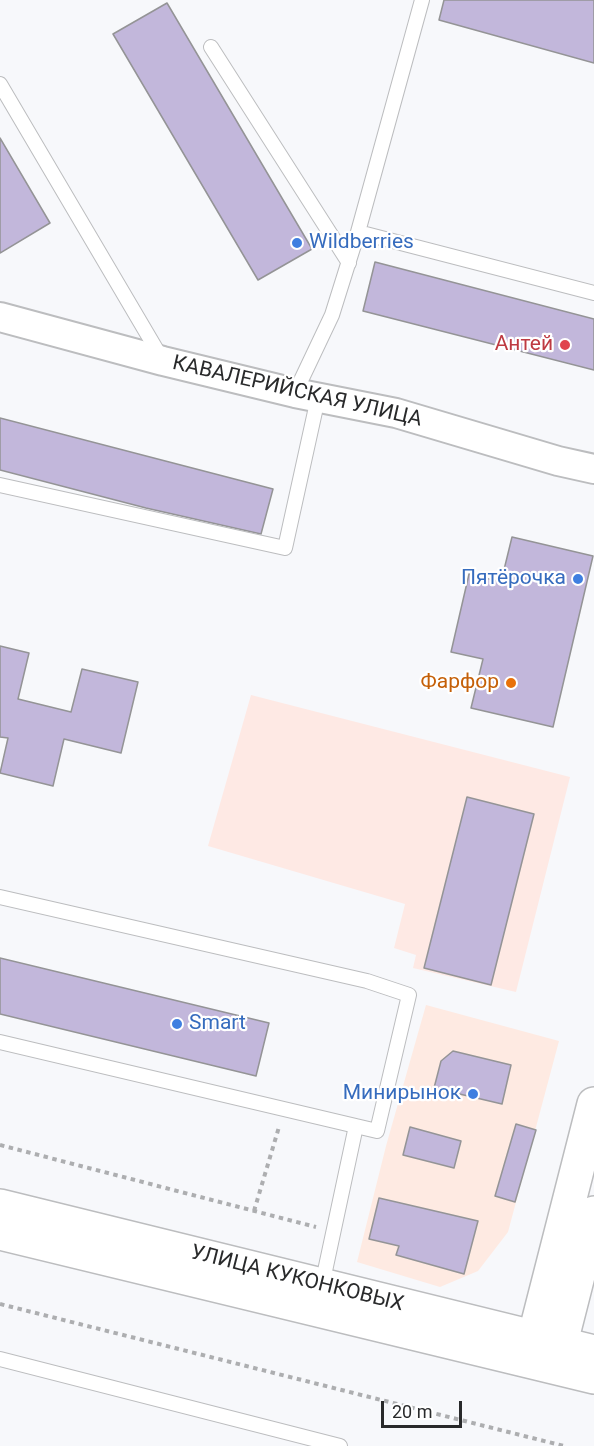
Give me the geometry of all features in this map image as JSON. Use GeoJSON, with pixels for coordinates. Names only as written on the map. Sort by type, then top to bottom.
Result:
{"type":"FeatureCollection","features":[{"type":"Feature","properties":{"kind":"main road"},"geometry":{"type":"LineString","coordinates":[[544,1353],[594,1104]]}},
{"type":"Feature","properties":{"kind":"main road","name":"УЛИЦА КУКОНКОВЫХ"},"geometry":{"type":"LineString","coordinates":[[0,1206],[322,1286],[544,1353],[594,1377]]}},
{"type":"Feature","properties":{"kind":"main road"},"geometry":{"type":"LineString","coordinates":[[544,1353],[594,1213]]}},
{"type":"Feature","properties":{"kind":"main road","name":"УЛИЦА КУКОНКОВЫХ"},"geometry":{"type":"LineString","coordinates":[[0,1233],[544,1353],[594,1352]]}},
{"type":"Feature","properties":{"kind":"street","name":"КАВАЛЕРИЙСКАЯ УЛИЦА"},"geometry":{"type":"LineString","coordinates":[[0,317],[306,396],[396,413],[558,461],[594,469]]}},
{"type":"Feature","properties":{"kind":"lane"},"geometry":{"type":"LineString","coordinates":[[0,485],[285,548],[306,396],[349,263],[422,0]]}},
{"type":"Feature","properties":{"kind":"lane"},"geometry":{"type":"LineString","coordinates":[[211,47],[349,263]]}},
{"type":"Feature","properties":{"kind":"lane"},"geometry":{"type":"LineString","coordinates":[[0,84],[164,361]]}},
{"type":"Feature","properties":{"kind":"lane"},"geometry":{"type":"LineString","coordinates":[[358,232],[594,293]]}},
{"type":"Feature","properties":{"kind":"lane"},"geometry":{"type":"LineString","coordinates":[[0,897],[367,981],[409,995],[377,1131],[0,1042]]}},
{"type":"Feature","properties":{"kind":"lane"},"geometry":{"type":"LineString","coordinates":[[322,1286],[356,1126]]}},
{"type":"Feature","properties":{"kind":"lane"},"geometry":{"type":"LineString","coordinates":[[0,1359],[340,1446]]}},
{"type":"Feature","properties":{"kind":"path"},"geometry":{"type":"LineString","coordinates":[[254,1211],[284,1109]]}},
{"type":"Feature","properties":{"kind":"path"},"geometry":{"type":"LineString","coordinates":[[0,1145],[333,1231]]}},
{"type":"Feature","properties":{"kind":"path"},"geometry":{"type":"LineString","coordinates":[[0,1304],[564,1446]]}},
{"type":"Feature","properties":{"kind":"shaded area"},"geometry":{"type":"Polygon","coordinates":[[[251,695],[570,777],[516,992],[413,968],[416,955],[394,948],[405,904],[208,846],[251,695]]]}},
{"type":"Feature","properties":{"kind":"shaded area","name":"Минирынок"},"geometry":{"type":"Polygon","coordinates":[[[426,1005],[559,1041],[508,1232],[478,1271],[440,1287],[357,1262],[386,1146],[426,1005]]]}},
{"type":"Feature","properties":{"kind":"building"},"geometry":{"type":"Polygon","coordinates":[[[444,0],[594,0],[594,63],[439,20],[444,0]]]}},
{"type":"Feature","properties":{"kind":"building"},"geometry":{"type":"Polygon","coordinates":[[[167,3],[312,249],[258,280],[113,34],[167,3]]]}},
{"type":"Feature","properties":{"kind":"building"},"geometry":{"type":"Polygon","coordinates":[[[0,138],[50,223],[0,253],[0,138]]]}},
{"type":"Feature","properties":{"kind":"building"},"geometry":{"type":"Polygon","coordinates":[[[375,262],[594,319],[594,370],[363,311],[375,262]]]}},
{"type":"Feature","properties":{"kind":"building"},"geometry":{"type":"Polygon","coordinates":[[[0,418],[273,489],[261,534],[146,508],[0,470],[0,418]]]}},
{"type":"Feature","properties":{"kind":"building"},"geometry":{"type":"Polygon","coordinates":[[[512,537],[593,556],[553,727],[471,708],[483,659],[451,652],[469,574],[501,582],[512,537]]]}},
{"type":"Feature","properties":{"kind":"building"},"geometry":{"type":"Polygon","coordinates":[[[0,646],[29,653],[18,699],[71,712],[82,669],[138,682],[121,753],[64,739],[53,786],[0,773],[8,738],[0,737],[0,646]]]}},
{"type":"Feature","properties":{"kind":"building"},"geometry":{"type":"Polygon","coordinates":[[[467,797],[534,814],[491,985],[424,968],[467,797]]]}},
{"type":"Feature","properties":{"kind":"building"},"geometry":{"type":"Polygon","coordinates":[[[0,958],[269,1023],[256,1076],[0,1014],[0,958]]]}},
{"type":"Feature","properties":{"kind":"building"},"geometry":{"type":"Polygon","coordinates":[[[453,1051],[511,1065],[502,1104],[434,1088],[441,1061],[453,1051]]]}},
{"type":"Feature","properties":{"kind":"building"},"geometry":{"type":"Polygon","coordinates":[[[516,1124],[536,1130],[515,1202],[495,1196],[516,1124]]]}},
{"type":"Feature","properties":{"kind":"building"},"geometry":{"type":"Polygon","coordinates":[[[410,1127],[461,1141],[454,1168],[403,1155],[410,1127]]]}},
{"type":"Feature","properties":{"kind":"building"},"geometry":{"type":"Polygon","coordinates":[[[379,1198],[478,1221],[464,1274],[396,1255],[399,1246],[369,1239],[379,1198]]]}},
{"type":"Feature","properties":{"kind":"place","name":"Wildberries"},"geometry":{"type":"Point","coordinates":[297,243]}},
{"type":"Feature","properties":{"kind":"place","name":"Антей"},"geometry":{"type":"Point","coordinates":[565,345]}},
{"type":"Feature","properties":{"kind":"place","name":"Пятёрочка"},"geometry":{"type":"Point","coordinates":[578,579]}},
{"type":"Feature","properties":{"kind":"place","name":"Фарфор"},"geometry":{"type":"Point","coordinates":[511,683]}},
{"type":"Feature","properties":{"kind":"place","name":"Smart"},"geometry":{"type":"Point","coordinates":[177,1024]}},
{"type":"Feature","properties":{"kind":"place","name":"Минирынок"},"geometry":{"type":"Point","coordinates":[473,1094]}}]}
